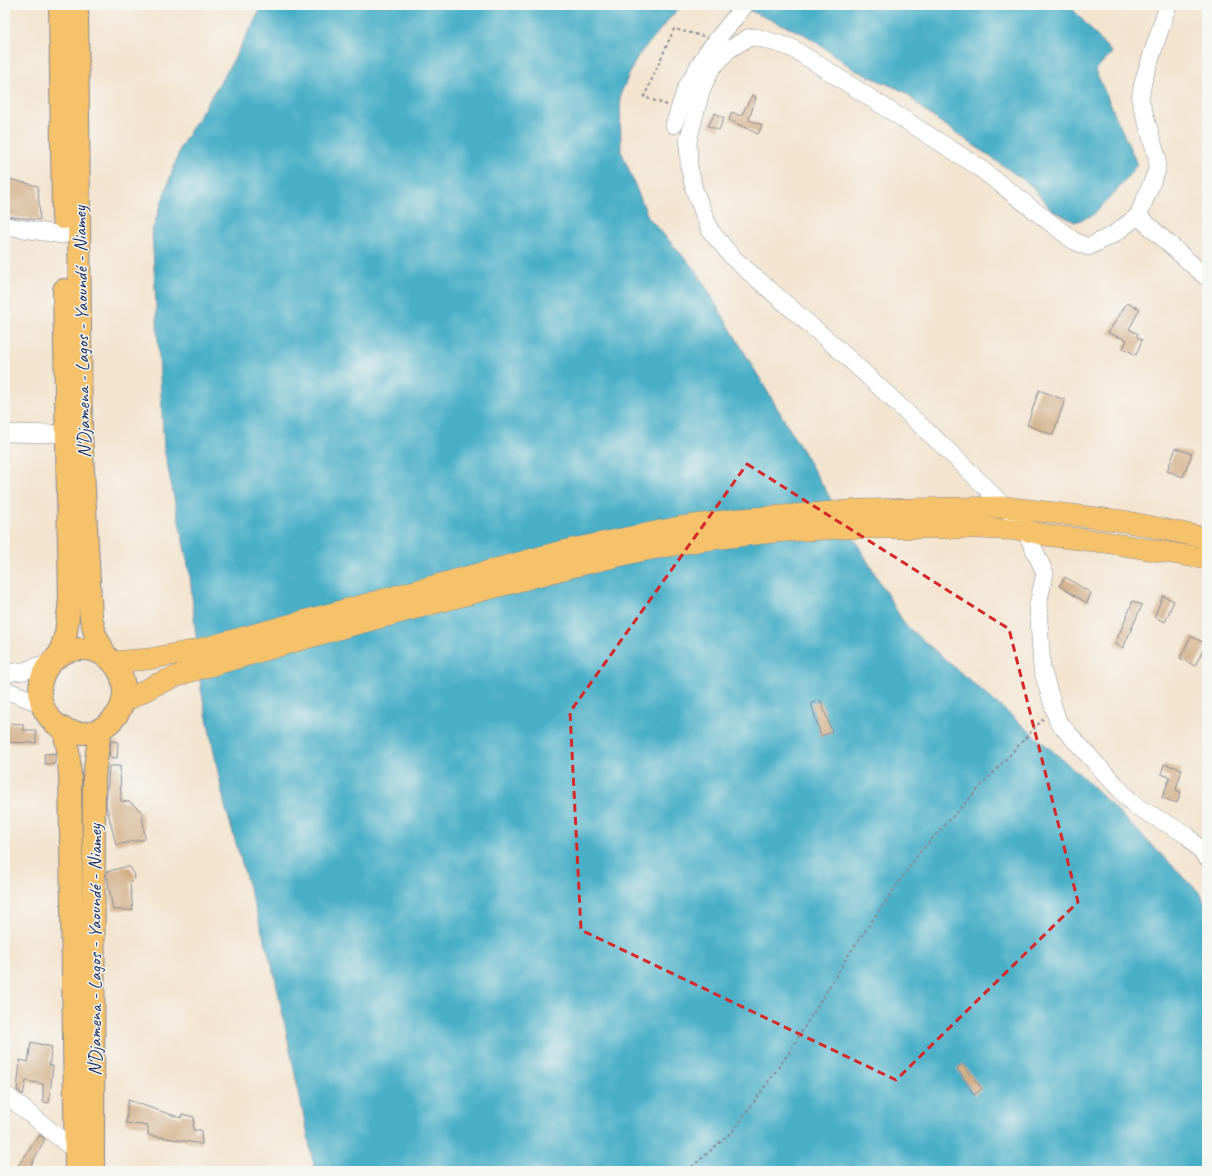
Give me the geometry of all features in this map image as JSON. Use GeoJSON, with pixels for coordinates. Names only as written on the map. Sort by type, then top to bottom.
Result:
{"type":"FeatureCollection","features":[{"type":"Feature","properties":{"kind":"highway","name":"N'Djamena - Lagos - Yaoundé - Niamey"},"geometry":{"type":"LineString","coordinates":[[54,658],[66,633],[70,599],[66,434],[60,5]]}},
{"type":"Feature","properties":{"kind":"highway","name":"N'Djamena - Lagos - Yaoundé - Niamey"},"geometry":{"type":"LineString","coordinates":[[77,5],[81,434],[91,617],[95,634],[109,659]]}},
{"type":"Feature","properties":{"kind":"highway"},"geometry":{"type":"LineString","coordinates":[[81,649],[98,652],[109,659],[122,677],[124,690],[122,703],[114,718],[100,729],[82,734],[64,730],[50,720],[42,704],[40,687],[41,678],[54,658],[81,649]]}},
{"type":"Feature","properties":{"kind":"highway","name":"N'Djamena - Lagos - Yaoundé - Niamey"},"geometry":{"type":"LineString","coordinates":[[93,1171],[94,777],[100,729]]}},
{"type":"Feature","properties":{"kind":"highway","name":"N'Djamena - Lagos - Yaoundé - Niamey"},"geometry":{"type":"LineString","coordinates":[[64,730],[68,750],[70,775],[76,1161]]}},
{"type":"Feature","properties":{"kind":"main road"},"geometry":{"type":"LineString","coordinates":[[109,659],[149,659],[198,650],[564,551],[680,527],[799,513],[1005,507],[1123,521],[1207,538]]}},
{"type":"Feature","properties":{"kind":"main road"},"geometry":{"type":"LineString","coordinates":[[122,703],[155,685],[199,668],[560,570],[635,552],[704,540],[773,532],[842,528],[940,527],[1025,530],[1045,535],[1184,554],[1207,559]]}},
{"type":"Feature","properties":{"kind":"street"},"geometry":{"type":"LineString","coordinates":[[1168,5],[1143,82],[1140,99],[1158,164],[1138,216],[1114,234],[1088,247],[1074,241],[977,166],[792,48],[756,37],[748,38],[728,50],[711,69],[701,91],[688,141],[689,166],[694,189],[710,230],[733,258],[851,361],[958,460],[1005,507],[1025,530],[1045,573],[1038,604],[1042,669],[1058,722],[1134,805],[1187,836],[1207,858]]}},
{"type":"Feature","properties":{"kind":"street"},"geometry":{"type":"LineString","coordinates":[[740,11],[748,38]]}},
{"type":"Feature","properties":{"kind":"street"},"geometry":{"type":"LineString","coordinates":[[677,117],[686,88],[707,52],[740,11]]}},
{"type":"Feature","properties":{"kind":"street"},"geometry":{"type":"LineString","coordinates":[[1138,216],[1207,278]]}},
{"type":"Feature","properties":{"kind":"street"},"geometry":{"type":"LineString","coordinates":[[5,226],[63,235]]}},
{"type":"Feature","properties":{"kind":"street"},"geometry":{"type":"LineString","coordinates":[[5,433],[66,434]]}},
{"type":"Feature","properties":{"kind":"street"},"geometry":{"type":"LineString","coordinates":[[5,673],[24,671],[54,658]]}},
{"type":"Feature","properties":{"kind":"street"},"geometry":{"type":"LineString","coordinates":[[5,690],[42,704]]}},
{"type":"Feature","properties":{"kind":"street"},"geometry":{"type":"LineString","coordinates":[[5,1094],[76,1161]]}},
{"type":"Feature","properties":{"kind":"path"},"geometry":{"type":"LineString","coordinates":[[677,117],[644,97],[674,29],[717,39]]}},
{"type":"Feature","properties":{"kind":"path"},"geometry":{"type":"LineString","coordinates":[[688,1171],[734,1130],[788,1054],[851,951],[920,852],[1035,725],[1054,709]]}},
{"type":"Feature","properties":{"kind":"highlighted area"},"geometry":{"type":"Polygon","coordinates":[[[747,464],[1009,629],[1078,902],[896,1080],[581,930],[570,712],[747,464]]]}},
{"type":"Feature","properties":{"kind":"water"},"geometry":{"type":"Polygon","coordinates":[[[263,5],[681,5],[637,57],[620,95],[621,151],[648,217],[697,272],[905,625],[1083,777],[1200,893],[1207,908],[1207,1171],[315,1171],[274,972],[225,806],[201,689],[190,575],[164,449],[152,231],[181,146],[230,66],[263,5]]]}},
{"type":"Feature","properties":{"kind":"water"},"geometry":{"type":"Polygon","coordinates":[[[726,5],[1069,5],[1112,53],[1095,70],[1137,164],[1119,188],[1093,215],[1075,222],[1052,210],[1028,183],[926,112],[905,92],[855,70],[806,35],[746,9],[726,5]]]}},
{"type":"Feature","properties":{"kind":"building"},"geometry":{"type":"Polygon","coordinates":[[[752,95],[756,97],[749,120],[762,125],[758,134],[729,120],[732,112],[741,116],[752,95]]]}},
{"type":"Feature","properties":{"kind":"building"},"geometry":{"type":"Polygon","coordinates":[[[715,113],[724,118],[719,130],[708,126],[715,113]]]}},
{"type":"Feature","properties":{"kind":"building"},"geometry":{"type":"Polygon","coordinates":[[[5,178],[38,186],[40,220],[5,216],[5,178]]]}},
{"type":"Feature","properties":{"kind":"building"},"geometry":{"type":"Polygon","coordinates":[[[1127,303],[1140,309],[1129,329],[1138,334],[1137,337],[1142,340],[1136,355],[1123,348],[1127,340],[1108,333],[1127,303]]]}},
{"type":"Feature","properties":{"kind":"building"},"geometry":{"type":"Polygon","coordinates":[[[1039,390],[1065,400],[1053,435],[1027,425],[1039,390]]]}},
{"type":"Feature","properties":{"kind":"building"},"geometry":{"type":"Polygon","coordinates":[[[1176,448],[1192,454],[1183,477],[1167,471],[1176,448]]]}},
{"type":"Feature","properties":{"kind":"building"},"geometry":{"type":"Polygon","coordinates":[[[1065,577],[1091,593],[1087,603],[1059,586],[1065,577]]]}},
{"type":"Feature","properties":{"kind":"building"},"geometry":{"type":"Polygon","coordinates":[[[1163,596],[1174,601],[1165,622],[1154,617],[1163,596]]]}},
{"type":"Feature","properties":{"kind":"building"},"geometry":{"type":"Polygon","coordinates":[[[1133,601],[1142,605],[1123,648],[1115,644],[1133,601]]]}},
{"type":"Feature","properties":{"kind":"building"},"geometry":{"type":"Polygon","coordinates":[[[1191,636],[1206,644],[1195,666],[1180,658],[1191,636]]]}},
{"type":"Feature","properties":{"kind":"building"},"geometry":{"type":"Polygon","coordinates":[[[821,701],[832,732],[821,736],[811,703],[821,701]]]}},
{"type":"Feature","properties":{"kind":"building"},"geometry":{"type":"Polygon","coordinates":[[[5,723],[23,724],[23,730],[36,730],[36,743],[5,742],[5,723]]]}},
{"type":"Feature","properties":{"kind":"building"},"geometry":{"type":"Polygon","coordinates":[[[111,741],[118,742],[117,758],[109,757],[111,741]]]}},
{"type":"Feature","properties":{"kind":"building"},"geometry":{"type":"Polygon","coordinates":[[[55,753],[55,764],[45,764],[44,754],[55,753]]]}},
{"type":"Feature","properties":{"kind":"building"},"geometry":{"type":"Polygon","coordinates":[[[1164,764],[1182,769],[1176,790],[1181,792],[1177,803],[1162,798],[1170,777],[1161,774],[1164,764]]]}},
{"type":"Feature","properties":{"kind":"building"},"geometry":{"type":"Polygon","coordinates":[[[109,766],[120,766],[121,801],[130,802],[142,812],[145,839],[116,845],[106,804],[109,766]]]}},
{"type":"Feature","properties":{"kind":"building"},"geometry":{"type":"Polygon","coordinates":[[[124,867],[130,867],[135,875],[134,880],[130,884],[133,910],[113,910],[106,872],[124,867]]]}},
{"type":"Feature","properties":{"kind":"building"},"geometry":{"type":"Polygon","coordinates":[[[31,1042],[52,1047],[49,1065],[53,1066],[49,1103],[43,1102],[43,1084],[26,1081],[23,1095],[17,1090],[20,1060],[28,1062],[31,1042]]]}},
{"type":"Feature","properties":{"kind":"building"},"geometry":{"type":"Polygon","coordinates":[[[963,1064],[982,1089],[974,1095],[957,1068],[963,1064]]]}},
{"type":"Feature","properties":{"kind":"building"},"geometry":{"type":"Polygon","coordinates":[[[128,1100],[181,1118],[182,1114],[194,1117],[193,1130],[201,1130],[202,1144],[148,1135],[148,1126],[126,1123],[128,1100]]]}},
{"type":"Feature","properties":{"kind":"building"},"geometry":{"type":"Polygon","coordinates":[[[40,1135],[45,1139],[28,1171],[14,1171],[40,1135]]]}}]}
